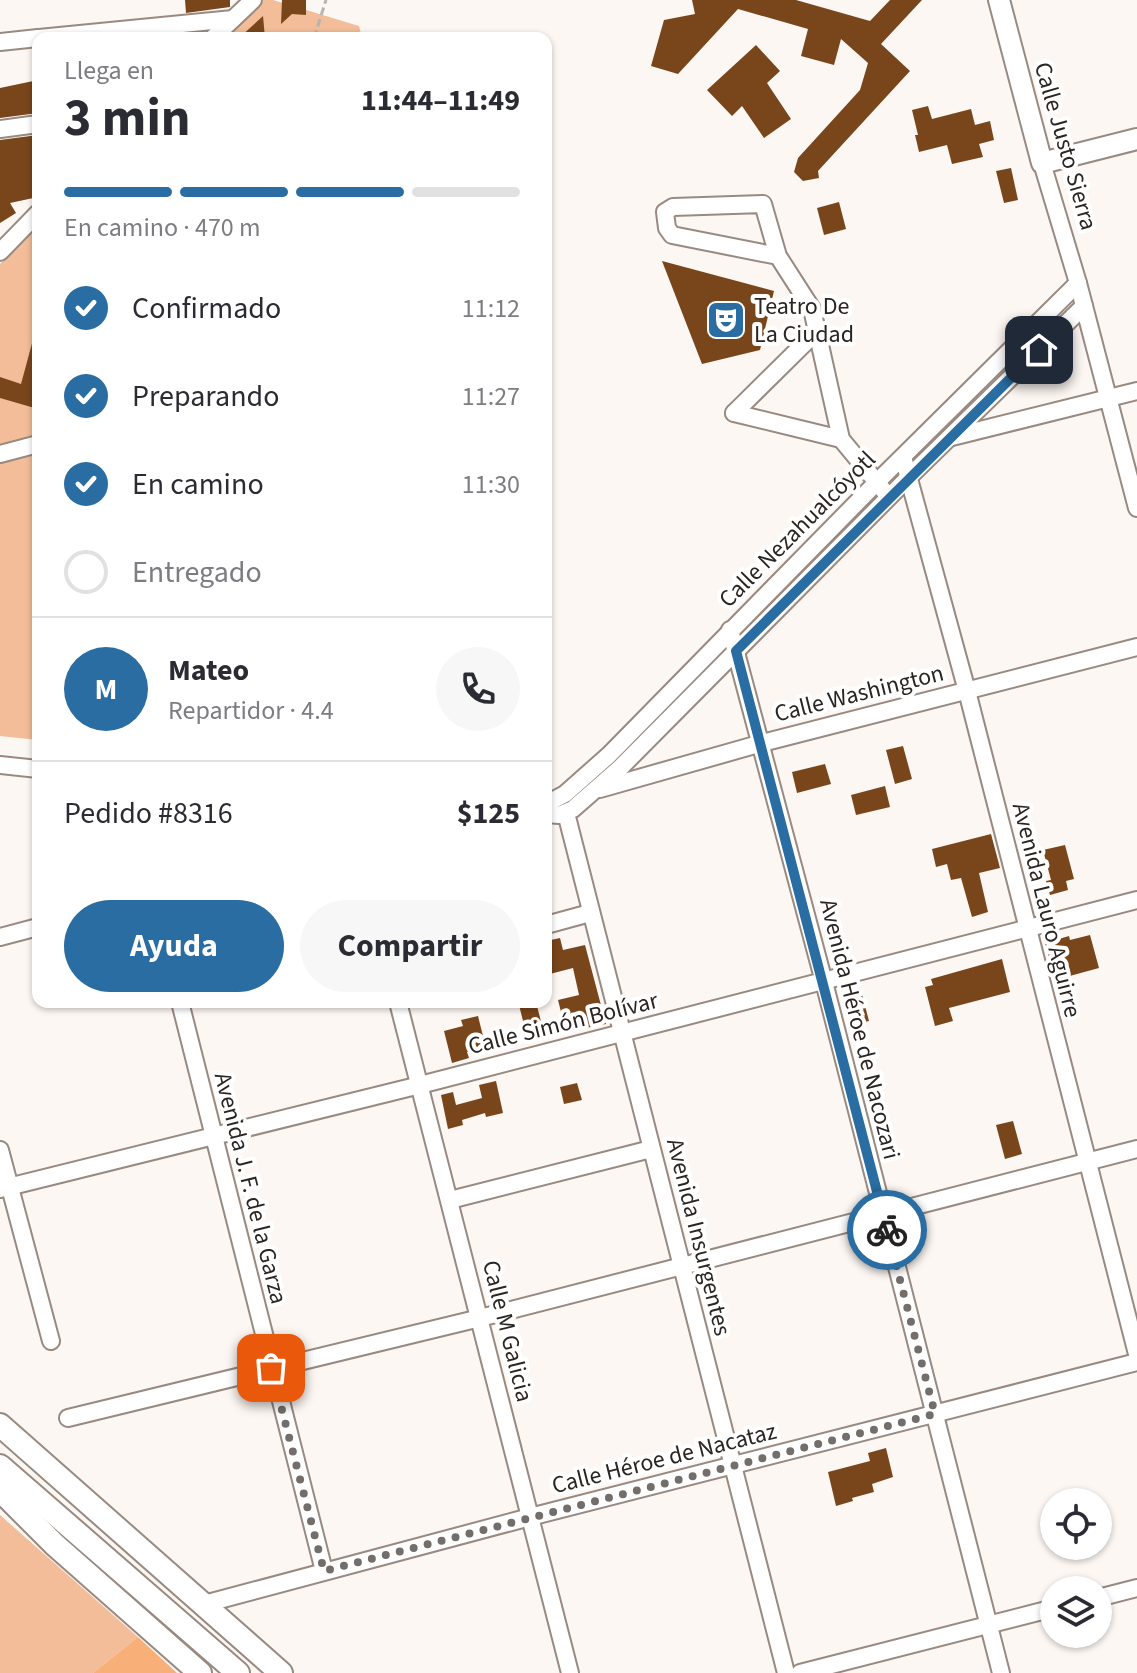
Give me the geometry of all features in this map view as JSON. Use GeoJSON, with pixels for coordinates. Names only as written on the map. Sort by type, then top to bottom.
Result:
{"type":"FeatureCollection","features":[{"type":"Feature","properties":{"kind":"highway"},"geometry":{"type":"LineString","coordinates":[[0,1425],[281,1673]]}},
{"type":"Feature","properties":{"kind":"highway"},"geometry":{"type":"LineString","coordinates":[[0,1436],[54,1501],[238,1673]]}},
{"type":"Feature","properties":{"kind":"highway"},"geometry":{"type":"LineString","coordinates":[[0,1466],[54,1501],[258,1673]]}},
{"type":"Feature","properties":{"kind":"highway"},"geometry":{"type":"LineString","coordinates":[[0,1490],[55,1545],[200,1673]]}},
{"type":"Feature","properties":{"kind":"main road","name":"Calle Justo Sierra"},"geometry":{"type":"LineString","coordinates":[[999,0],[1042,163]]}},
{"type":"Feature","properties":{"kind":"main road"},"geometry":{"type":"LineString","coordinates":[[1042,163],[1137,139]]}},
{"type":"Feature","properties":{"kind":"street"},"geometry":{"type":"LineString","coordinates":[[219,32],[253,0]]}},
{"type":"Feature","properties":{"kind":"street"},"geometry":{"type":"LineString","coordinates":[[100,32],[233,19]]}},
{"type":"Feature","properties":{"kind":"street"},"geometry":{"type":"LineString","coordinates":[[0,42],[32,39]]}},
{"type":"Feature","properties":{"kind":"street"},"geometry":{"type":"LineString","coordinates":[[0,129],[32,125]]}},
{"type":"Feature","properties":{"kind":"street","name":"Calle Justo Sierra"},"geometry":{"type":"LineString","coordinates":[[1042,163],[1078,283],[1137,508]]}},
{"type":"Feature","properties":{"kind":"street"},"geometry":{"type":"LineString","coordinates":[[778,256],[672,235],[667,228],[665,212],[673,207],[759,202],[766,209],[778,256],[808,299],[841,439],[889,497]]}},
{"type":"Feature","properties":{"kind":"street"},"geometry":{"type":"LineString","coordinates":[[0,252],[32,219]]}},
{"type":"Feature","properties":{"kind":"street","name":"Calle Nezahualcóyotl"},"geometry":{"type":"LineString","coordinates":[[566,813],[730,630],[1078,283]]}},
{"type":"Feature","properties":{"kind":"street","name":"Calle Nezahualcóyotl"},"geometry":{"type":"LineString","coordinates":[[552,801],[589,784],[736,651],[1084,306]]}},
{"type":"Feature","properties":{"kind":"street"},"geometry":{"type":"LineString","coordinates":[[817,331],[734,413],[841,439]]}},
{"type":"Feature","properties":{"kind":"street"},"geometry":{"type":"LineString","coordinates":[[916,445],[1137,391]]}},
{"type":"Feature","properties":{"kind":"street"},"geometry":{"type":"LineString","coordinates":[[0,454],[32,446]]}},
{"type":"Feature","properties":{"kind":"street","name":"Avenida Lauro Aguirre"},"geometry":{"type":"LineString","coordinates":[[903,457],[967,691],[1137,1354]]}},
{"type":"Feature","properties":{"kind":"street","name":"Avenida Héroe de Nacozari"},"geometry":{"type":"LineString","coordinates":[[730,630],[762,743],[1001,1673]]}},
{"type":"Feature","properties":{"kind":"street","name":"Calle Washington"},"geometry":{"type":"LineString","coordinates":[[589,784],[1137,647]]}},
{"type":"Feature","properties":{"kind":"street"},"geometry":{"type":"LineString","coordinates":[[0,765],[32,768]]}},
{"type":"Feature","properties":{"kind":"street"},"geometry":{"type":"LineString","coordinates":[[552,814],[566,813]]}},
{"type":"Feature","properties":{"kind":"street","name":"Avenida Insurgentes"},"geometry":{"type":"LineString","coordinates":[[566,813],[786,1673]]}},
{"type":"Feature","properties":{"kind":"street","name":"Calle Simón Bolívar"},"geometry":{"type":"LineString","coordinates":[[5,1188],[420,1085],[1137,900]]}},
{"type":"Feature","properties":{"kind":"street"},"geometry":{"type":"LineString","coordinates":[[552,923],[590,913]]}},
{"type":"Feature","properties":{"kind":"street"},"geometry":{"type":"LineString","coordinates":[[0,937],[32,929]]}},
{"type":"Feature","properties":{"kind":"street","name":"Avenida J. F. de la Garza"},"geometry":{"type":"LineString","coordinates":[[182,1008],[324,1571]]}},
{"type":"Feature","properties":{"kind":"street","name":"Calle M Galicia"},"geometry":{"type":"LineString","coordinates":[[400,1008],[570,1673]]}},
{"type":"Feature","properties":{"kind":"street"},"geometry":{"type":"LineString","coordinates":[[450,1200],[651,1149]]}},
{"type":"Feature","properties":{"kind":"street"},"geometry":{"type":"LineString","coordinates":[[68,1418],[480,1318],[1137,1149]]}},
{"type":"Feature","properties":{"kind":"street"},"geometry":{"type":"LineString","coordinates":[[0,1150],[5,1188],[51,1341]]}},
{"type":"Feature","properties":{"kind":"street","name":"Calle Héroe de Nacataz"},"geometry":{"type":"LineString","coordinates":[[204,1604],[1137,1362]]}},
{"type":"Feature","properties":{"kind":"street"},"geometry":{"type":"LineString","coordinates":[[1112,1594],[1137,1588]]}},
{"type":"Feature","properties":{"kind":"street"},"geometry":{"type":"LineString","coordinates":[[800,1673],[1040,1611]]}},
{"type":"Feature","properties":{"kind":"path"},"geometry":{"type":"LineString","coordinates":[[316,32],[326,0]]}},
{"type":"Feature","properties":{"kind":"shaded area"},"geometry":{"type":"Polygon","coordinates":[[[256,0],[273,0],[359,26],[360,32],[225,32],[256,0]]]}},
{"type":"Feature","properties":{"kind":"shaded area"},"geometry":{"type":"Polygon","coordinates":[[[32,231],[32,739],[0,736],[0,264],[32,231]]]}},
{"type":"Feature","properties":{"kind":"shaded area"},"geometry":{"type":"Polygon","coordinates":[[[0,1515],[138,1637],[93,1673],[0,1673],[0,1515]]]}},
{"type":"Feature","properties":{"kind":"shaded area"},"geometry":{"type":"Polygon","coordinates":[[[138,1637],[177,1673],[93,1673],[138,1637]]]}},
{"type":"Feature","properties":{"kind":"building"},"geometry":{"type":"Polygon","coordinates":[[[185,0],[230,0],[230,7],[186,13],[185,0]]]}},
{"type":"Feature","properties":{"kind":"building"},"geometry":{"type":"Polygon","coordinates":[[[282,0],[306,0],[306,15],[292,14],[281,24],[282,0]]]}},
{"type":"Feature","properties":{"kind":"building"},"geometry":{"type":"Polygon","coordinates":[[[692,0],[796,0],[870,21],[890,0],[922,0],[881,44],[910,71],[818,171],[819,178],[803,181],[794,172],[798,158],[860,90],[868,63],[841,39],[834,65],[801,56],[808,29],[738,9],[678,74],[651,66],[664,20],[695,14],[692,0]]]}},
{"type":"Feature","properties":{"kind":"building"},"geometry":{"type":"Polygon","coordinates":[[[263,16],[264,32],[246,32],[263,16]]]}},
{"type":"Feature","properties":{"kind":"building"},"geometry":{"type":"Polygon","coordinates":[[[756,45],[780,71],[767,83],[791,119],[764,138],[742,106],[732,116],[707,90],[756,45]]]}},
{"type":"Feature","properties":{"kind":"building"},"geometry":{"type":"Polygon","coordinates":[[[32,81],[32,114],[0,118],[0,88],[32,81]]]}},
{"type":"Feature","properties":{"kind":"building"},"geometry":{"type":"Polygon","coordinates":[[[928,106],[932,119],[971,109],[975,125],[990,121],[994,140],[979,144],[983,157],[952,164],[947,145],[919,152],[912,110],[928,106]]]}},
{"type":"Feature","properties":{"kind":"building"},"geometry":{"type":"Polygon","coordinates":[[[32,136],[32,198],[10,203],[16,213],[0,223],[0,140],[32,136]]]}},
{"type":"Feature","properties":{"kind":"building"},"geometry":{"type":"Polygon","coordinates":[[[1011,168],[1018,200],[1004,203],[996,171],[1011,168]]]}},
{"type":"Feature","properties":{"kind":"building"},"geometry":{"type":"Polygon","coordinates":[[[839,202],[846,229],[824,235],[817,208],[839,202]]]}},
{"type":"Feature","properties":{"kind":"building","name":"Teatro De La Ciudad"},"geometry":{"type":"Polygon","coordinates":[[[662,261],[774,291],[760,350],[702,364],[662,261]]]}},
{"type":"Feature","properties":{"kind":"building"},"geometry":{"type":"Polygon","coordinates":[[[32,343],[32,407],[0,398],[0,377],[21,384],[32,343]]]}},
{"type":"Feature","properties":{"kind":"building"},"geometry":{"type":"Polygon","coordinates":[[[903,746],[912,779],[895,784],[886,750],[903,746]]]}},
{"type":"Feature","properties":{"kind":"building"},"geometry":{"type":"Polygon","coordinates":[[[825,764],[831,784],[797,793],[792,772],[825,764]]]}},
{"type":"Feature","properties":{"kind":"building"},"geometry":{"type":"Polygon","coordinates":[[[885,786],[890,807],[856,815],[851,795],[885,786]]]}},
{"type":"Feature","properties":{"kind":"building"},"geometry":{"type":"Polygon","coordinates":[[[991,834],[1000,868],[979,873],[988,912],[972,917],[961,878],[951,880],[947,864],[936,867],[932,849],[991,834]]]}},
{"type":"Feature","properties":{"kind":"building"},"geometry":{"type":"Polygon","coordinates":[[[1065,845],[1074,879],[1066,881],[1068,890],[1050,895],[1046,881],[1051,880],[1043,850],[1065,845]]]}},
{"type":"Feature","properties":{"kind":"building"},"geometry":{"type":"Polygon","coordinates":[[[1090,935],[1099,968],[1055,980],[1045,943],[1069,936],[1070,940],[1090,935]]]}},
{"type":"Feature","properties":{"kind":"building"},"geometry":{"type":"Polygon","coordinates":[[[560,938],[563,950],[585,945],[606,1024],[566,1032],[558,1000],[579,995],[573,968],[552,973],[552,940],[560,938]]]}},
{"type":"Feature","properties":{"kind":"building"},"geometry":{"type":"Polygon","coordinates":[[[1002,959],[1010,992],[949,1008],[953,1021],[935,1026],[925,987],[933,985],[931,979],[1002,959]]]}},
{"type":"Feature","properties":{"kind":"building"},"geometry":{"type":"Polygon","coordinates":[[[860,987],[869,1021],[852,1025],[844,992],[860,987]]]}},
{"type":"Feature","properties":{"kind":"building"},"geometry":{"type":"Polygon","coordinates":[[[520,1008],[538,1008],[544,1033],[527,1037],[520,1008]]]}},
{"type":"Feature","properties":{"kind":"building"},"geometry":{"type":"Polygon","coordinates":[[[478,1016],[486,1048],[467,1052],[469,1058],[452,1063],[444,1031],[463,1026],[461,1020],[478,1016]]]}},
{"type":"Feature","properties":{"kind":"building"},"geometry":{"type":"Polygon","coordinates":[[[496,1081],[503,1113],[486,1117],[485,1113],[462,1120],[463,1125],[448,1129],[441,1095],[453,1092],[456,1105],[482,1098],[479,1085],[496,1081]]]}},
{"type":"Feature","properties":{"kind":"building"},"geometry":{"type":"Polygon","coordinates":[[[577,1083],[582,1100],[564,1104],[560,1087],[577,1083]]]}},
{"type":"Feature","properties":{"kind":"building"},"geometry":{"type":"Polygon","coordinates":[[[1013,1121],[1022,1154],[1005,1159],[996,1125],[1013,1121]]]}},
{"type":"Feature","properties":{"kind":"building"},"geometry":{"type":"Polygon","coordinates":[[[886,1448],[893,1477],[872,1484],[874,1492],[836,1506],[828,1472],[870,1461],[868,1453],[886,1448]]]}},
{"type":"Feature","properties":{"kind":"way so far"},"geometry":{"type":"LineString","coordinates":[[271,1368],[324,1571],[935,1414],[887,1230]]}},
{"type":"Feature","properties":{"kind":"place","name":"Teatro De La Ciudad"},"geometry":{"type":"Point","coordinates":[726,320]}},
{"type":"Feature","properties":{"kind":"route"},"geometry":{"type":"LineString","coordinates":[[887,1230],[736,651],[1039,350]]}}]}
